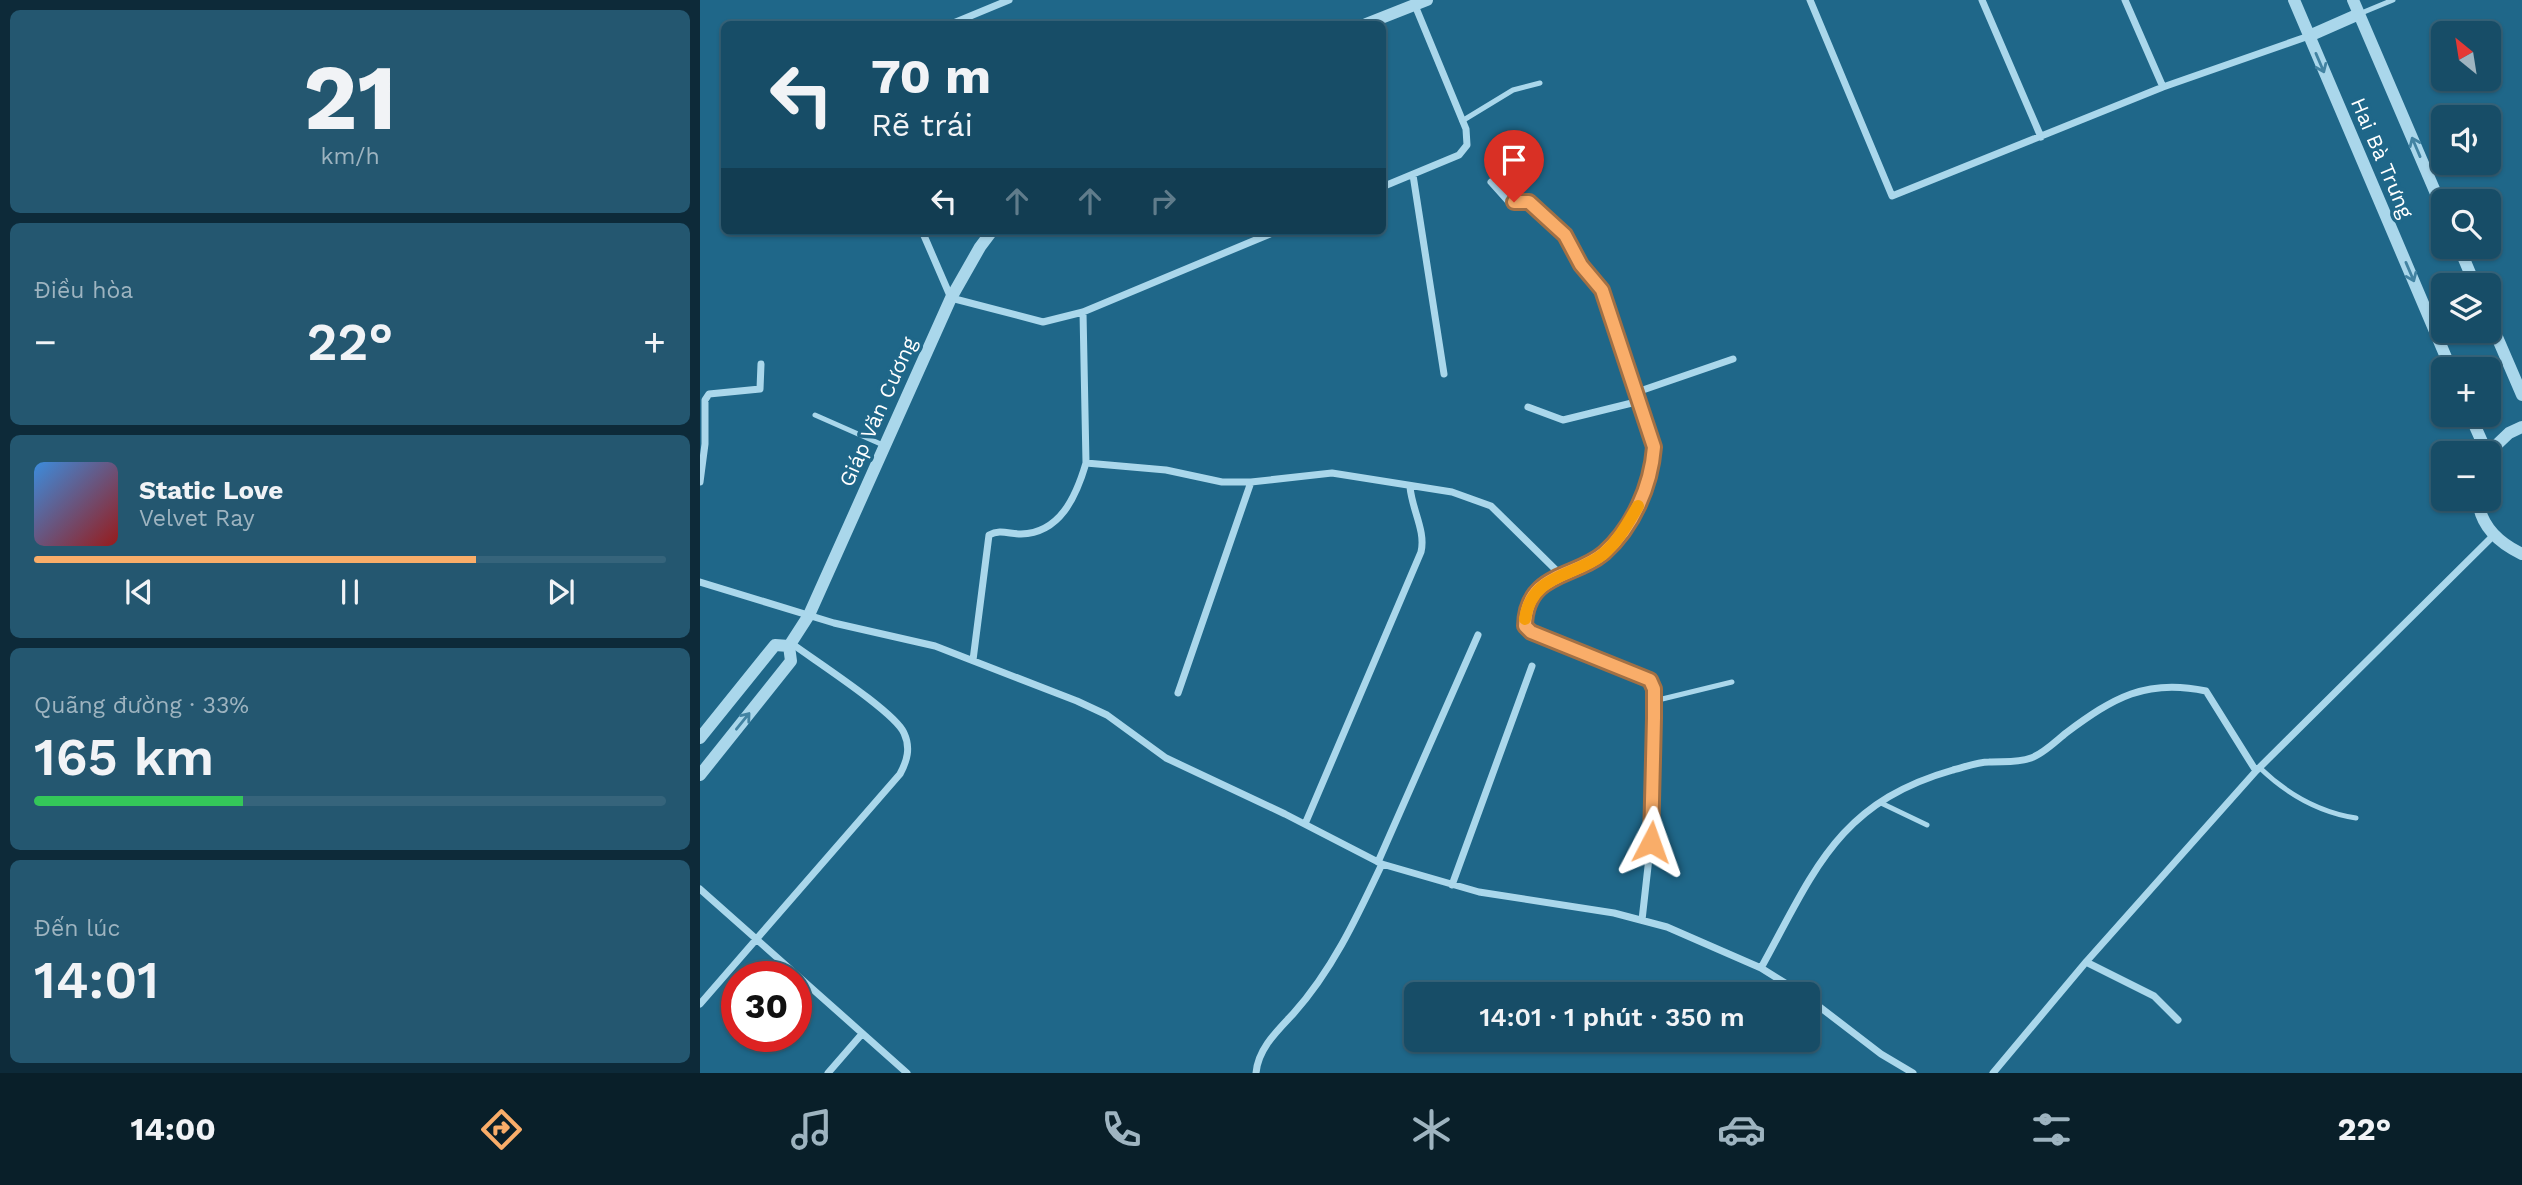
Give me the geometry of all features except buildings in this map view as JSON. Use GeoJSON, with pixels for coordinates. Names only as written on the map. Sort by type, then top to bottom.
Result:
{"type":"FeatureCollection","features":[{"type":"Feature","properties":{"kind":"street"},"geometry":{"type":"LineString","coordinates":[[958,21],[1009,0]]}},
{"type":"Feature","properties":{"kind":"street"},"geometry":{"type":"LineString","coordinates":[[1810,0],[1892,196],[2163,88],[2309,36],[2359,14]]}},
{"type":"Feature","properties":{"kind":"street"},"geometry":{"type":"LineString","coordinates":[[1982,0],[2041,138]]}},
{"type":"Feature","properties":{"kind":"street"},"geometry":{"type":"LineString","coordinates":[[2125,0],[2163,88]]}},
{"type":"Feature","properties":{"kind":"street","name":"Hai Bà Trưng"},"geometry":{"type":"LineString","coordinates":[[2294,0],[2446,357]]}},
{"type":"Feature","properties":{"kind":"street","name":"Hai Bà Trưng"},"geometry":{"type":"LineString","coordinates":[[2354,0],[2434,189]]}},
{"type":"Feature","properties":{"kind":"street"},"geometry":{"type":"LineString","coordinates":[[1373,21],[1418,2],[1462,121],[1467,145],[1459,155],[1386,185]]}},
{"type":"Feature","properties":{"kind":"street"},"geometry":{"type":"LineString","coordinates":[[1413,174],[1444,374]]}},
{"type":"Feature","properties":{"kind":"street"},"geometry":{"type":"LineString","coordinates":[[1491,182],[1508,201],[1529,202],[1565,235],[1581,265],[1602,290],[1654,447],[1652,472],[1638,506],[1619,537],[1602,555],[1559,573],[1535,595],[1525,615],[1525,626],[1531,632],[1650,680],[1654,701],[1651,780],[1654,813],[1642,920]]}},
{"type":"Feature","properties":{"kind":"street"},"geometry":{"type":"LineString","coordinates":[[924,235],[951,298],[1043,322],[1083,312],[1267,235]]}},
{"type":"Feature","properties":{"kind":"street","name":"Giáp Văn Cương"},"geometry":{"type":"LineString","coordinates":[[790,644],[809,615],[951,298],[979,247],[989,235]]}},
{"type":"Feature","properties":{"kind":"street"},"geometry":{"type":"LineString","coordinates":[[973,660],[989,535],[996,531],[1021,534],[1048,528],[1066,510],[1080,485],[1086,463],[1083,312]]}},
{"type":"Feature","properties":{"kind":"street"},"geometry":{"type":"LineString","coordinates":[[2500,343],[2522,395]]}},
{"type":"Feature","properties":{"kind":"street"},"geometry":{"type":"LineString","coordinates":[[1637,391],[1733,359]]}},
{"type":"Feature","properties":{"kind":"street"},"geometry":{"type":"LineString","coordinates":[[700,482],[705,444],[705,400],[709,394],[717,392],[760,389],[761,364]]}},
{"type":"Feature","properties":{"kind":"street"},"geometry":{"type":"LineString","coordinates":[[1528,407],[1563,420],[1640,401]]}},
{"type":"Feature","properties":{"kind":"street"},"geometry":{"type":"LineString","coordinates":[[2501,441],[2522,427]]}},
{"type":"Feature","properties":{"kind":"street"},"geometry":{"type":"LineString","coordinates":[[1086,463],[1166,470],[1200,479],[1251,482],[1332,473],[1452,492],[1491,506],[1559,573]]}},
{"type":"Feature","properties":{"kind":"street"},"geometry":{"type":"LineString","coordinates":[[1178,693],[1251,482]]}},
{"type":"Feature","properties":{"kind":"street"},"geometry":{"type":"LineString","coordinates":[[1305,824],[1421,552],[1424,539],[1415,517],[1410,487]]}},
{"type":"Feature","properties":{"kind":"street"},"geometry":{"type":"LineString","coordinates":[[2481,511],[2494,535],[2522,554]]}},
{"type":"Feature","properties":{"kind":"street"},"geometry":{"type":"LineString","coordinates":[[1993,1073],[2086,962],[2258,769],[2494,535]]}},
{"type":"Feature","properties":{"kind":"street"},"geometry":{"type":"LineString","coordinates":[[700,582],[809,615],[935,646],[1107,715],[1166,758],[1380,863],[1452,885],[1667,927],[1761,968],[1784,982]]}},
{"type":"Feature","properties":{"kind":"street"},"geometry":{"type":"LineString","coordinates":[[1256,1073],[1266,1045],[1315,990],[1356,918],[1478,635]]}},
{"type":"Feature","properties":{"kind":"street"},"geometry":{"type":"LineString","coordinates":[[700,775],[791,661],[790,644]]}},
{"type":"Feature","properties":{"kind":"street"},"geometry":{"type":"LineString","coordinates":[[700,738],[775,645],[790,644],[899,723],[908,747],[907,761],[900,774],[700,1004]]}},
{"type":"Feature","properties":{"kind":"street"},"geometry":{"type":"LineString","coordinates":[[1452,885],[1532,666]]}},
{"type":"Feature","properties":{"kind":"street"},"geometry":{"type":"LineString","coordinates":[[1761,968],[1830,846],[1852,822],[1881,803],[1951,771],[1987,762],[2033,758],[2101,708],[2138,690],[2161,686],[2206,691],[2258,769]]}},
{"type":"Feature","properties":{"kind":"street"},"geometry":{"type":"LineString","coordinates":[[700,888],[861,1035],[907,1073]]}},
{"type":"Feature","properties":{"kind":"street"},"geometry":{"type":"LineString","coordinates":[[2086,962],[2154,996],[2178,1020]]}},
{"type":"Feature","properties":{"kind":"street"},"geometry":{"type":"LineString","coordinates":[[1820,1007],[1881,1054],[1913,1073]]}},
{"type":"Feature","properties":{"kind":"street"},"geometry":{"type":"LineString","coordinates":[[828,1073],[861,1035]]}},
{"type":"Feature","properties":{"kind":"lane"},"geometry":{"type":"LineString","coordinates":[[2359,14],[2393,0]]}},
{"type":"Feature","properties":{"kind":"lane"},"geometry":{"type":"LineString","coordinates":[[1462,121],[1513,90],[1540,83]]}},
{"type":"Feature","properties":{"kind":"lane"},"geometry":{"type":"LineString","coordinates":[[815,415],[883,445]]}},
{"type":"Feature","properties":{"kind":"lane"},"geometry":{"type":"LineString","coordinates":[[1654,701],[1732,682]]}},
{"type":"Feature","properties":{"kind":"lane"},"geometry":{"type":"LineString","coordinates":[[2258,769],[2285,792],[2337,815],[2356,818]]}},
{"type":"Feature","properties":{"kind":"lane"},"geometry":{"type":"LineString","coordinates":[[1881,803],[1927,825]]}},
{"type":"Feature","properties":{"kind":"slow traffic"},"geometry":{"type":"LineString","coordinates":[[1525,619],[1535,595],[1546,583],[1559,573],[1579,567],[1602,555],[1619,537],[1638,506]]}},
{"type":"Feature","properties":{"kind":"route"},"geometry":{"type":"LineString","coordinates":[[1514,202],[1529,202],[1565,235],[1581,265],[1602,290],[1654,447],[1652,472],[1638,506],[1619,537],[1602,555],[1579,567],[1559,573],[1546,583],[1535,595],[1525,615],[1525,626],[1531,632],[1650,680],[1654,689],[1651,780],[1654,813],[1651,842]]}}]}
